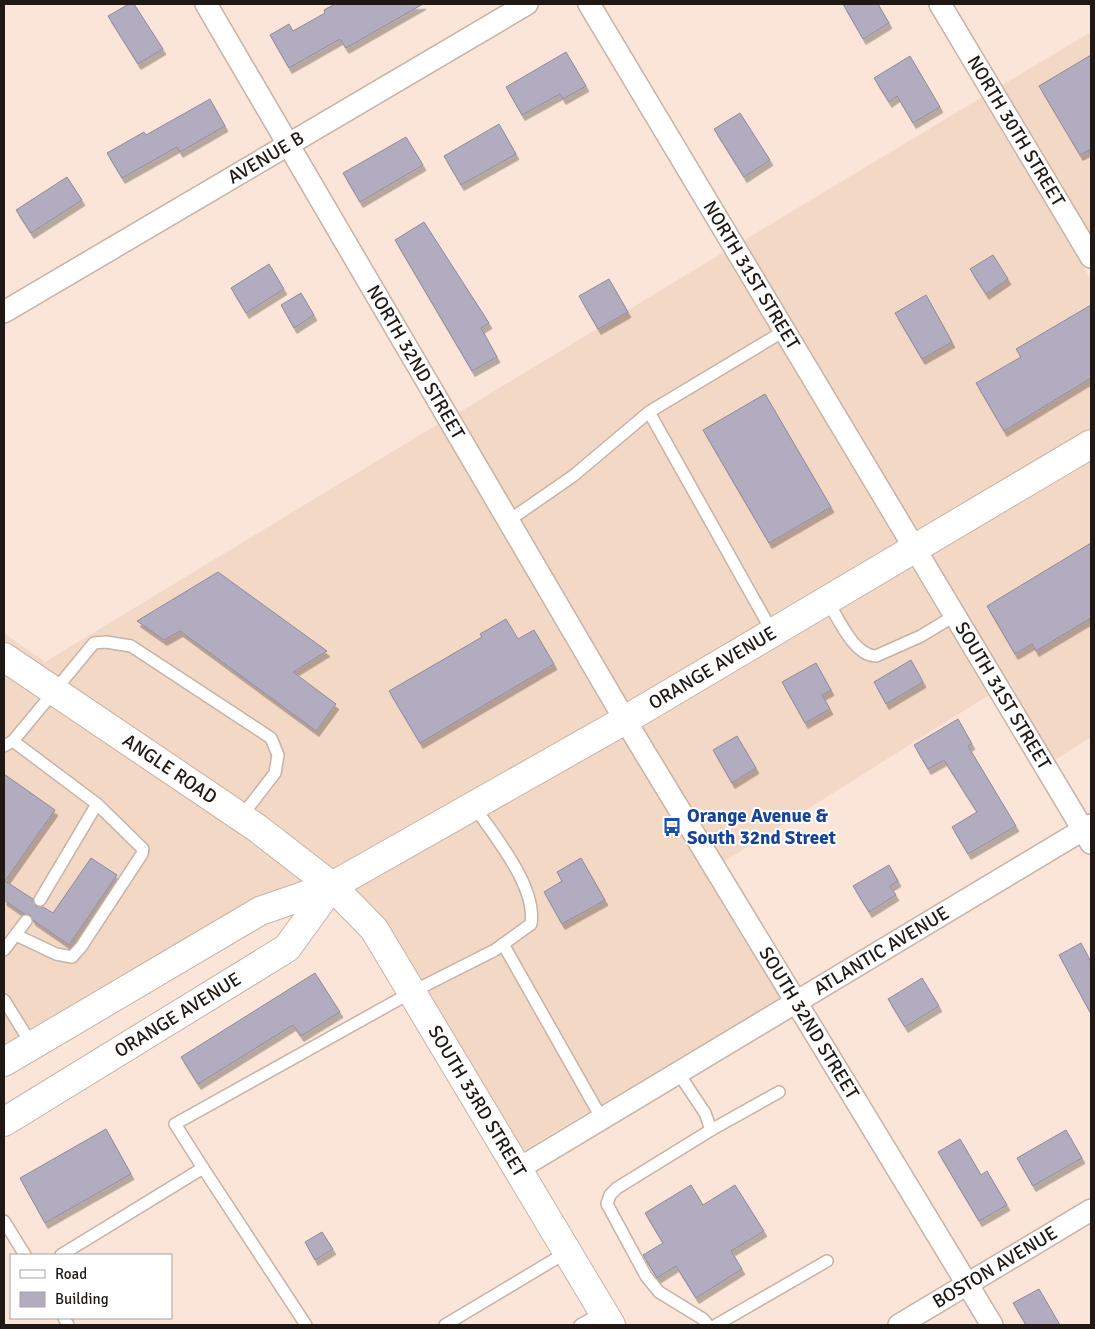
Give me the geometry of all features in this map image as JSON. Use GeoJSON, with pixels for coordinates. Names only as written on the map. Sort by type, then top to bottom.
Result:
{"type":"FeatureCollection","features":[{"type":"Feature","properties":{"kind":"main road","name":"ORANGE AVENUE"},"geometry":{"type":"LineString","coordinates":[[4,1062],[260,911],[332,886],[474,806],[625,720],[1091,444]]}},
{"type":"Feature","properties":{"kind":"main road","name":"ANGLE ROAD"},"geometry":{"type":"LineString","coordinates":[[4,657],[241,817],[332,886]]}},
{"type":"Feature","properties":{"kind":"main road","name":"ORANGE AVENUE"},"geometry":{"type":"LineString","coordinates":[[4,1122],[286,948],[332,886]]}},
{"type":"Feature","properties":{"kind":"main road","name":"SOUTH 33RD STREET"},"geometry":{"type":"LineString","coordinates":[[332,886],[374,929],[607,1319]]}},
{"type":"Feature","properties":{"kind":"street","name":"NORTH 32ND STREET"},"geometry":{"type":"LineString","coordinates":[[206,4],[625,720]]}},
{"type":"Feature","properties":{"kind":"street","name":"AVENUE B"},"geometry":{"type":"LineString","coordinates":[[4,312],[527,4]]}},
{"type":"Feature","properties":{"kind":"street","name":"NORTH 31ST STREET"},"geometry":{"type":"LineString","coordinates":[[589,4],[914,549]]}},
{"type":"Feature","properties":{"kind":"street","name":"NORTH 30TH STREET"},"geometry":{"type":"LineString","coordinates":[[940,4],[1091,257]]}},
{"type":"Feature","properties":{"kind":"street","name":"SOUTH 31ST STREET"},"geometry":{"type":"LineString","coordinates":[[914,549],[1089,832]]}},
{"type":"Feature","properties":{"kind":"street","name":"SOUTH 32ND STREET"},"geometry":{"type":"LineString","coordinates":[[625,720],[992,1325]]}},
{"type":"Feature","properties":{"kind":"street","name":"ATLANTIC AVENUE"},"geometry":{"type":"LineString","coordinates":[[518,1169],[1089,832]]}},
{"type":"Feature","properties":{"kind":"street","name":"BOSTON AVENUE"},"geometry":{"type":"LineString","coordinates":[[899,1325],[1091,1210]]}},
{"type":"Feature","properties":{"kind":"lane"},"geometry":{"type":"LineString","coordinates":[[508,521],[573,476],[649,412],[784,330]]}},
{"type":"Feature","properties":{"kind":"lane"},"geometry":{"type":"LineString","coordinates":[[649,412],[773,633]]}},
{"type":"Feature","properties":{"kind":"lane"},"geometry":{"type":"LineString","coordinates":[[827,600],[858,650],[868,656],[876,656],[921,636],[954,616]]}},
{"type":"Feature","properties":{"kind":"lane"},"geometry":{"type":"LineString","coordinates":[[16,935],[56,954],[72,957],[81,947],[142,854],[143,849],[98,804],[8,743],[94,643],[106,642],[131,646],[272,738],[278,755],[275,773],[241,817]]}},
{"type":"Feature","properties":{"kind":"lane"},"geometry":{"type":"LineString","coordinates":[[40,900],[98,804]]}},
{"type":"Feature","properties":{"kind":"lane"},"geometry":{"type":"LineString","coordinates":[[306,1325],[175,1124],[412,992],[504,944],[531,924],[533,911],[516,868],[474,806]]}},
{"type":"Feature","properties":{"kind":"lane"},"geometry":{"type":"LineString","coordinates":[[4,950],[26,921]]}},
{"type":"Feature","properties":{"kind":"lane"},"geometry":{"type":"LineString","coordinates":[[504,944],[602,1119]]}},
{"type":"Feature","properties":{"kind":"lane"},"geometry":{"type":"LineString","coordinates":[[4,1000],[32,1045]]}},
{"type":"Feature","properties":{"kind":"lane"},"geometry":{"type":"LineString","coordinates":[[679,1074],[705,1113],[712,1130]]}},
{"type":"Feature","properties":{"kind":"lane"},"geometry":{"type":"LineString","coordinates":[[708,1325],[703,1319],[660,1292],[646,1276],[607,1204],[610,1195],[617,1188],[779,1092]]}},
{"type":"Feature","properties":{"kind":"lane"},"geometry":{"type":"LineString","coordinates":[[63,1254],[203,1168]]}},
{"type":"Feature","properties":{"kind":"lane"},"geometry":{"type":"LineString","coordinates":[[4,1221],[24,1254]]}},
{"type":"Feature","properties":{"kind":"lane"},"geometry":{"type":"LineString","coordinates":[[446,1325],[567,1252]]}},
{"type":"Feature","properties":{"kind":"lane"},"geometry":{"type":"LineString","coordinates":[[716,1325],[826,1261]]}},
{"type":"Feature","properties":{"kind":"lane"},"geometry":{"type":"LineString","coordinates":[[580,1325],[607,1319]]}},
{"type":"Feature","properties":{"kind":"shaded area"},"geometry":{"type":"Polygon","coordinates":[[[1091,32],[1091,235],[1002,85],[1091,32]]]}},
{"type":"Feature","properties":{"kind":"shaded area"},"geometry":{"type":"Polygon","coordinates":[[[982,97],[1091,280],[1091,429],[917,532],[743,241],[982,97]]]}},
{"type":"Feature","properties":{"kind":"shaded area"},"geometry":{"type":"Polygon","coordinates":[[[724,252],[897,543],[628,703],[458,413],[724,252]]]}},
{"type":"Feature","properties":{"kind":"shaded area"},"geometry":{"type":"Polygon","coordinates":[[[438,424],[608,715],[333,871],[263,818],[4,643],[4,633],[45,662],[438,424]]]}},
{"type":"Feature","properties":{"kind":"shaded area"},"geometry":{"type":"Polygon","coordinates":[[[1091,459],[1091,737],[1055,760],[1020,704],[1011,682],[1008,683],[930,554],[1091,459]]]}},
{"type":"Feature","properties":{"kind":"shaded area"},"geometry":{"type":"Polygon","coordinates":[[[910,565],[989,695],[725,861],[641,725],[910,565]]]}},
{"type":"Feature","properties":{"kind":"shaded area"},"geometry":{"type":"Polygon","coordinates":[[[4,671],[251,837],[307,882],[254,900],[4,1047],[4,671]]]}},
{"type":"Feature","properties":{"kind":"shaded area"},"geometry":{"type":"Polygon","coordinates":[[[622,736],[781,998],[521,1152],[351,890],[622,736]]]}},
{"type":"Feature","properties":{"kind":"building"},"geometry":{"type":"Polygon","coordinates":[[[129,4],[134,4],[163,49],[138,64],[108,16],[129,4]]]}},
{"type":"Feature","properties":{"kind":"building"},"geometry":{"type":"Polygon","coordinates":[[[335,4],[423,4],[346,48],[340,39],[289,68],[270,35],[289,24],[293,31],[325,13],[324,10],[335,4]]]}},
{"type":"Feature","properties":{"kind":"building"},"geometry":{"type":"Polygon","coordinates":[[[843,4],[878,4],[889,23],[863,39],[843,4]]]}},
{"type":"Feature","properties":{"kind":"building"},"geometry":{"type":"Polygon","coordinates":[[[566,52],[586,86],[563,99],[560,94],[522,115],[506,87],[566,52]]]}},
{"type":"Feature","properties":{"kind":"building"},"geometry":{"type":"Polygon","coordinates":[[[1091,55],[1091,149],[1080,155],[1039,86],[1091,55]]]}},
{"type":"Feature","properties":{"kind":"building"},"geometry":{"type":"Polygon","coordinates":[[[910,56],[940,107],[913,123],[897,96],[889,102],[874,78],[910,56]]]}},
{"type":"Feature","properties":{"kind":"building"},"geometry":{"type":"Polygon","coordinates":[[[210,99],[225,126],[180,152],[177,147],[122,178],[107,153],[144,132],[146,135],[210,99]]]}},
{"type":"Feature","properties":{"kind":"building"},"geometry":{"type":"Polygon","coordinates":[[[740,113],[770,160],[744,177],[714,129],[740,113]]]}},
{"type":"Feature","properties":{"kind":"building"},"geometry":{"type":"Polygon","coordinates":[[[499,124],[516,154],[461,185],[444,156],[499,124]]]}},
{"type":"Feature","properties":{"kind":"building"},"geometry":{"type":"Polygon","coordinates":[[[406,137],[423,165],[360,202],[343,173],[406,137]]]}},
{"type":"Feature","properties":{"kind":"building"},"geometry":{"type":"Polygon","coordinates":[[[67,177],[82,200],[31,233],[16,210],[67,177]]]}},
{"type":"Feature","properties":{"kind":"building"},"geometry":{"type":"Polygon","coordinates":[[[424,222],[489,323],[481,328],[497,357],[472,371],[395,240],[424,222]]]}},
{"type":"Feature","properties":{"kind":"building"},"geometry":{"type":"Polygon","coordinates":[[[993,255],[1008,279],[986,294],[970,269],[993,255]]]}},
{"type":"Feature","properties":{"kind":"building"},"geometry":{"type":"Polygon","coordinates":[[[269,264],[284,289],[246,313],[231,288],[269,264]]]}},
{"type":"Feature","properties":{"kind":"building"},"geometry":{"type":"Polygon","coordinates":[[[609,279],[628,312],[598,329],[579,296],[609,279]]]}},
{"type":"Feature","properties":{"kind":"building"},"geometry":{"type":"Polygon","coordinates":[[[301,293],[314,315],[294,328],[281,305],[301,293]]]}},
{"type":"Feature","properties":{"kind":"building"},"geometry":{"type":"Polygon","coordinates":[[[926,295],[952,342],[922,359],[895,313],[926,295]]]}},
{"type":"Feature","properties":{"kind":"building"},"geometry":{"type":"Polygon","coordinates":[[[1091,305],[1091,378],[1004,431],[976,383],[1021,357],[1016,349],[1091,305]]]}},
{"type":"Feature","properties":{"kind":"building"},"geometry":{"type":"Polygon","coordinates":[[[765,394],[831,507],[769,543],[703,430],[765,394]]]}},
{"type":"Feature","properties":{"kind":"building"},"geometry":{"type":"Polygon","coordinates":[[[1091,543],[1091,618],[1036,651],[1032,644],[1015,654],[987,606],[1091,543]]]}},
{"type":"Feature","properties":{"kind":"building"},"geometry":{"type":"Polygon","coordinates":[[[218,572],[327,651],[293,672],[336,704],[316,731],[180,631],[164,640],[137,621],[218,572]]]}},
{"type":"Feature","properties":{"kind":"building"},"geometry":{"type":"Polygon","coordinates":[[[506,619],[518,639],[534,630],[554,664],[420,743],[389,691],[482,637],[480,634],[506,619]]]}},
{"type":"Feature","properties":{"kind":"building"},"geometry":{"type":"Polygon","coordinates":[[[911,660],[923,682],[886,704],[874,682],[911,660]]]}},
{"type":"Feature","properties":{"kind":"building"},"geometry":{"type":"Polygon","coordinates":[[[816,663],[831,690],[822,695],[830,709],[805,723],[782,682],[816,663]]]}},
{"type":"Feature","properties":{"kind":"building"},"geometry":{"type":"Polygon","coordinates":[[[958,719],[972,744],[968,746],[1016,826],[968,854],[952,827],[977,812],[944,760],[928,769],[914,745],[958,719]]]}},
{"type":"Feature","properties":{"kind":"building"},"geometry":{"type":"Polygon","coordinates":[[[737,736],[756,768],[732,783],[713,750],[737,736]]]}},
{"type":"Feature","properties":{"kind":"building"},"geometry":{"type":"Polygon","coordinates":[[[4,774],[55,810],[5,881],[33,899],[36,906],[43,907],[53,913],[91,858],[117,875],[69,945],[33,920],[30,915],[24,914],[4,900],[4,774]]]}},
{"type":"Feature","properties":{"kind":"building"},"geometry":{"type":"Polygon","coordinates":[[[581,858],[605,900],[562,924],[544,892],[562,881],[557,872],[581,858]]]}},
{"type":"Feature","properties":{"kind":"building"},"geometry":{"type":"Polygon","coordinates":[[[889,865],[898,881],[890,886],[896,895],[869,912],[853,886],[889,865]]]}},
{"type":"Feature","properties":{"kind":"building"},"geometry":{"type":"Polygon","coordinates":[[[1081,943],[1091,962],[1091,1014],[1059,955],[1081,943]]]}},
{"type":"Feature","properties":{"kind":"building"},"geometry":{"type":"Polygon","coordinates":[[[315,973],[340,1012],[301,1036],[293,1025],[198,1084],[181,1057],[315,973]]]}},
{"type":"Feature","properties":{"kind":"building"},"geometry":{"type":"Polygon","coordinates":[[[922,978],[939,1006],[905,1027],[888,999],[922,978]]]}},
{"type":"Feature","properties":{"kind":"building"},"geometry":{"type":"Polygon","coordinates":[[[106,1129],[131,1174],[45,1223],[20,1178],[106,1129]]]}},
{"type":"Feature","properties":{"kind":"building"},"geometry":{"type":"Polygon","coordinates":[[[1066,1130],[1082,1158],[1033,1186],[1017,1158],[1066,1130]]]}},
{"type":"Feature","properties":{"kind":"building"},"geometry":{"type":"Polygon","coordinates":[[[960,1139],[981,1175],[987,1171],[1007,1205],[979,1221],[938,1152],[960,1139]]]}},
{"type":"Feature","properties":{"kind":"building"},"geometry":{"type":"Polygon","coordinates":[[[691,1185],[703,1205],[735,1185],[764,1231],[731,1251],[742,1269],[696,1298],[676,1266],[657,1278],[643,1255],[663,1243],[645,1213],[691,1185]]]}},
{"type":"Feature","properties":{"kind":"building"},"geometry":{"type":"Polygon","coordinates":[[[322,1232],[333,1249],[315,1260],[305,1242],[322,1232]]]}},
{"type":"Feature","properties":{"kind":"building"},"geometry":{"type":"Polygon","coordinates":[[[1039,1289],[1060,1325],[1026,1325],[1013,1303],[1039,1289]]]}},
{"type":"Feature","properties":{"kind":"place","name":"Orange Avenue & South 32nd Street"},"geometry":{"type":"Point","coordinates":[672,827]}}]}
